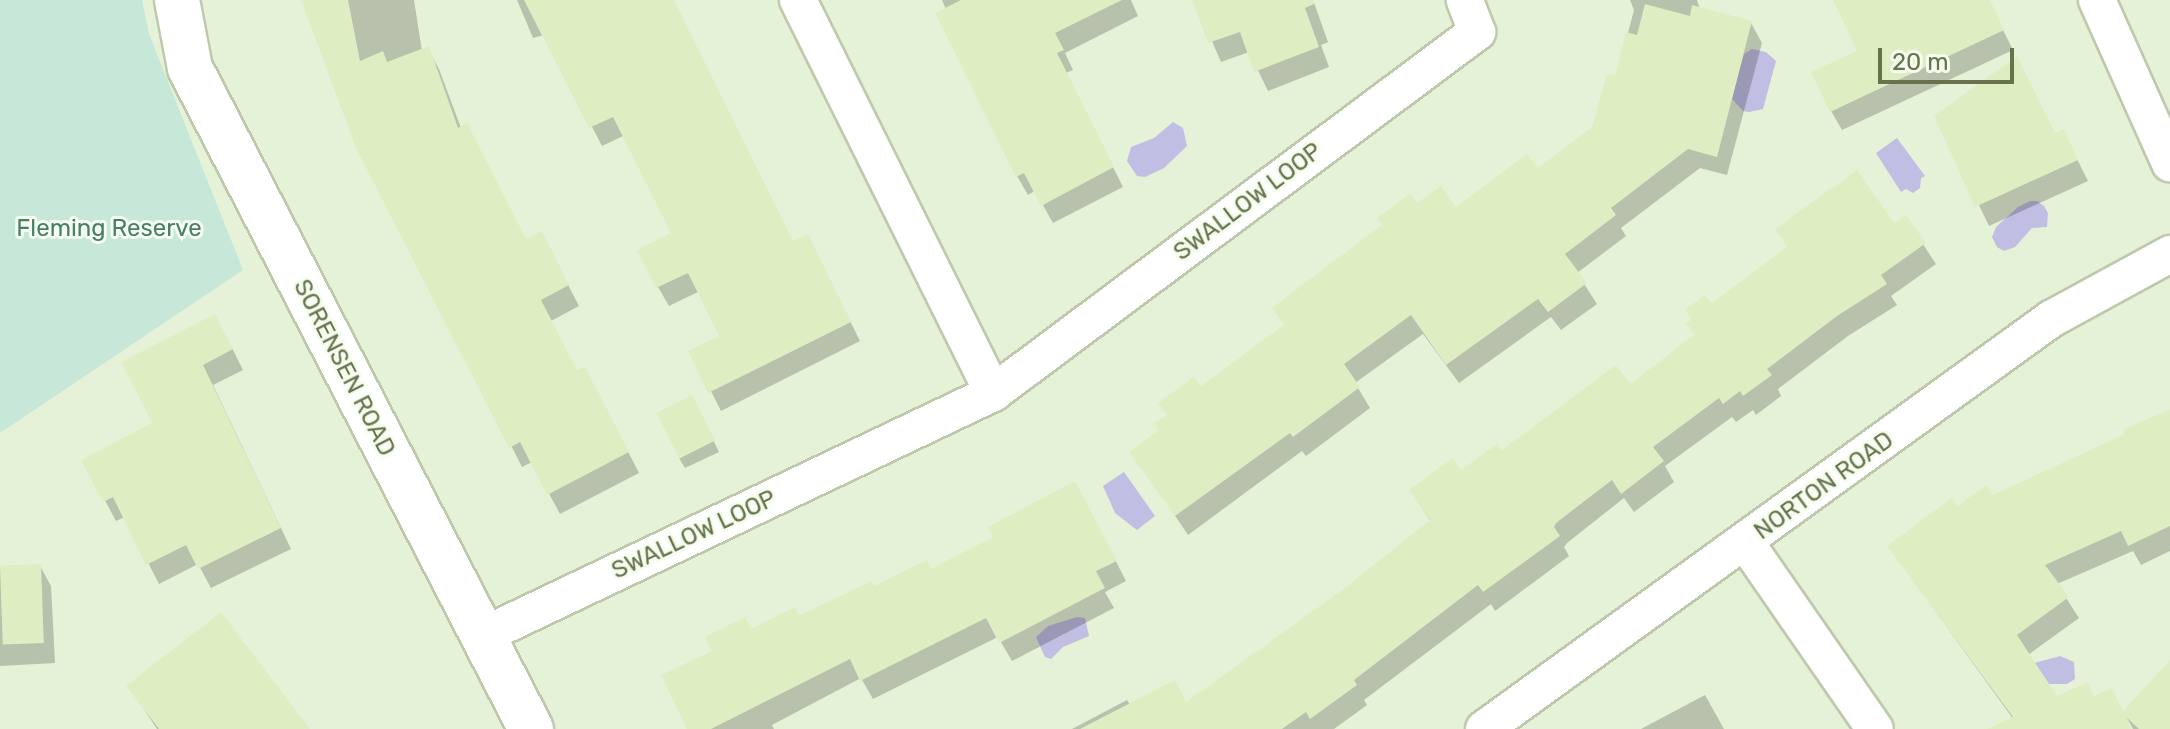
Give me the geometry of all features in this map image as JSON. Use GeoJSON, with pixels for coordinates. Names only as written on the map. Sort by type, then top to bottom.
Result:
{"type":"FeatureCollection","features":[{"type":"Feature","properties":{"kind":"street","name":"SORENSEN ROAD"},"geometry":{"type":"LineString","coordinates":[[177,0],[190,68],[531,729]]}},
{"type":"Feature","properties":{"kind":"street"},"geometry":{"type":"LineString","coordinates":[[798,0],[993,393]]}},
{"type":"Feature","properties":{"kind":"street","name":"SWALLOW LOOP"},"geometry":{"type":"LineString","coordinates":[[482,636],[993,393],[1477,32],[1465,0]]}},
{"type":"Feature","properties":{"kind":"street"},"geometry":{"type":"LineString","coordinates":[[2097,0],[2170,163]]}},
{"type":"Feature","properties":{"kind":"street","name":"NORTON ROAD"},"geometry":{"type":"LineString","coordinates":[[1484,729],[1746,543],[2051,319],[2170,254]]}},
{"type":"Feature","properties":{"kind":"street"},"geometry":{"type":"LineString","coordinates":[[1746,543],[1875,729]]}},
{"type":"Feature","properties":{"kind":"shaded area"},"geometry":{"type":"Polygon","coordinates":[[[0,0],[2170,0],[2170,729],[0,729],[0,0]]]}},
{"type":"Feature","properties":{"kind":"green space","name":"Fleming Reserve"},"geometry":{"type":"Polygon","coordinates":[[[0,0],[142,0],[149,34],[243,270],[0,433],[0,0]]]}},
{"type":"Feature","properties":{"kind":"water"},"geometry":{"type":"Polygon","coordinates":[[[1752,49],[1766,52],[1776,61],[1763,109],[1749,112],[1743,111],[1732,99],[1744,54],[1752,49]]]}},
{"type":"Feature","properties":{"kind":"water"},"geometry":{"type":"Polygon","coordinates":[[[1173,122],[1183,128],[1187,146],[1164,168],[1145,177],[1137,176],[1127,161],[1131,147],[1154,138],[1173,122]]]}},
{"type":"Feature","properties":{"kind":"water"},"geometry":{"type":"Polygon","coordinates":[[[1897,138],[1925,176],[1921,178],[1920,188],[1913,193],[1906,189],[1901,192],[1876,153],[1897,138]]]}},
{"type":"Feature","properties":{"kind":"water"},"geometry":{"type":"Polygon","coordinates":[[[2030,201],[2044,206],[2048,213],[2047,227],[2032,228],[2015,247],[2004,251],[1997,247],[1992,237],[1996,227],[2018,207],[2030,201]]]}},
{"type":"Feature","properties":{"kind":"water"},"geometry":{"type":"Polygon","coordinates":[[[1124,472],[1155,516],[1137,530],[1115,513],[1103,486],[1124,472]]]}},
{"type":"Feature","properties":{"kind":"water"},"geometry":{"type":"Polygon","coordinates":[[[1077,617],[1085,618],[1089,636],[1063,647],[1051,659],[1045,657],[1036,637],[1048,626],[1077,617]]]}},
{"type":"Feature","properties":{"kind":"water"},"geometry":{"type":"Polygon","coordinates":[[[2060,656],[2074,662],[2075,679],[2067,684],[2046,684],[2031,664],[2060,656]]]}},
{"type":"Feature","properties":{"kind":"building"},"geometry":{"type":"Polygon","coordinates":[[[301,0],[348,0],[360,61],[383,51],[387,62],[429,46],[458,128],[467,123],[526,239],[542,231],[569,285],[541,300],[577,370],[585,367],[629,452],[547,495],[520,442],[509,448],[356,148],[301,0]]]}},
{"type":"Feature","properties":{"kind":"building"},"geometry":{"type":"Polygon","coordinates":[[[524,0],[674,0],[793,241],[808,234],[851,322],[708,393],[688,351],[719,336],[688,273],[656,288],[637,250],[671,233],[613,117],[589,128],[524,0]]]}},
{"type":"Feature","properties":{"kind":"building"},"geometry":{"type":"Polygon","coordinates":[[[961,0],[1122,0],[1055,33],[1064,50],[1057,53],[1114,167],[1041,206],[1024,173],[1016,177],[935,13],[961,0]]]}},
{"type":"Feature","properties":{"kind":"building"},"geometry":{"type":"Polygon","coordinates":[[[1192,0],[1314,0],[1314,4],[1305,8],[1319,47],[1254,72],[1240,32],[1208,43],[1192,0]]]}},
{"type":"Feature","properties":{"kind":"building"},"geometry":{"type":"Polygon","coordinates":[[[1833,0],[1990,0],[2004,30],[1830,112],[1811,72],[1857,51],[1833,0]]]}},
{"type":"Feature","properties":{"kind":"building"},"geometry":{"type":"Polygon","coordinates":[[[1645,4],[1690,16],[1692,5],[1752,21],[1717,157],[1688,149],[1611,208],[1616,215],[1565,254],[1587,283],[1548,312],[1538,299],[1446,365],[1411,315],[1344,364],[1360,387],[1293,437],[1290,433],[1175,516],[1129,452],[1159,430],[1155,423],[1167,415],[1158,403],[1194,377],[1201,386],[1284,325],[1272,308],[1382,225],[1377,218],[1410,194],[1417,203],[1441,186],[1456,207],[1527,154],[1538,168],[1592,127],[1607,74],[1615,76],[1626,32],[1637,35],[1645,4]]]}},
{"type":"Feature","properties":{"kind":"building"},"geometry":{"type":"Polygon","coordinates":[[[2017,56],[2055,133],[2064,129],[2078,160],[1975,207],[1934,116],[2017,56]]]}},
{"type":"Feature","properties":{"kind":"building"},"geometry":{"type":"Polygon","coordinates":[[[1857,170],[1894,223],[1906,215],[1926,243],[1881,275],[1887,284],[1837,316],[1767,369],[1772,375],[1743,396],[1740,391],[1723,404],[1719,398],[1653,447],[1664,461],[1621,494],[1612,480],[1556,523],[1554,527],[1560,536],[1483,592],[1478,585],[1354,680],[1357,685],[1310,719],[1306,712],[1282,729],[1080,729],[1175,680],[1186,702],[1341,591],[1430,520],[1409,490],[1453,458],[1461,470],[1497,444],[1502,450],[1616,365],[1630,384],[1694,335],[1686,324],[1691,319],[1685,310],[1705,295],[1712,303],[1787,247],[1775,229],[1857,170]]]}},
{"type":"Feature","properties":{"kind":"building"},"geometry":{"type":"Polygon","coordinates":[[[215,314],[233,349],[203,365],[281,528],[198,569],[186,545],[146,565],[113,497],[103,502],[81,460],[152,423],[121,362],[215,314]]]}},
{"type":"Feature","properties":{"kind":"building"},"geometry":{"type":"Polygon","coordinates":[[[692,395],[715,440],[680,459],[656,413],[692,395]]]}},
{"type":"Feature","properties":{"kind":"building"},"geometry":{"type":"Polygon","coordinates":[[[2170,409],[2170,526],[2128,546],[2121,531],[2045,565],[2069,597],[2017,635],[2057,696],[2088,682],[2094,696],[2112,688],[2123,711],[2170,660],[2170,729],[2139,729],[2126,717],[2131,729],[1987,729],[2013,717],[1887,546],[1952,498],[1958,506],[1986,485],[1993,495],[2125,434],[2123,430],[2170,409]]]}},
{"type":"Feature","properties":{"kind":"building"},"geometry":{"type":"Polygon","coordinates":[[[1075,481],[1117,561],[1096,571],[1105,588],[999,643],[986,618],[860,681],[850,659],[711,729],[687,729],[661,675],[712,651],[705,637],[745,617],[751,629],[795,607],[799,616],[871,581],[874,586],[927,560],[931,569],[993,537],[988,527],[1075,481]]]}},
{"type":"Feature","properties":{"kind":"building"},"geometry":{"type":"Polygon","coordinates":[[[41,564],[44,643],[3,644],[0,565],[41,564]]]}},
{"type":"Feature","properties":{"kind":"building"},"geometry":{"type":"Polygon","coordinates":[[[221,612],[310,729],[159,729],[126,686],[221,612]]]}}]}
